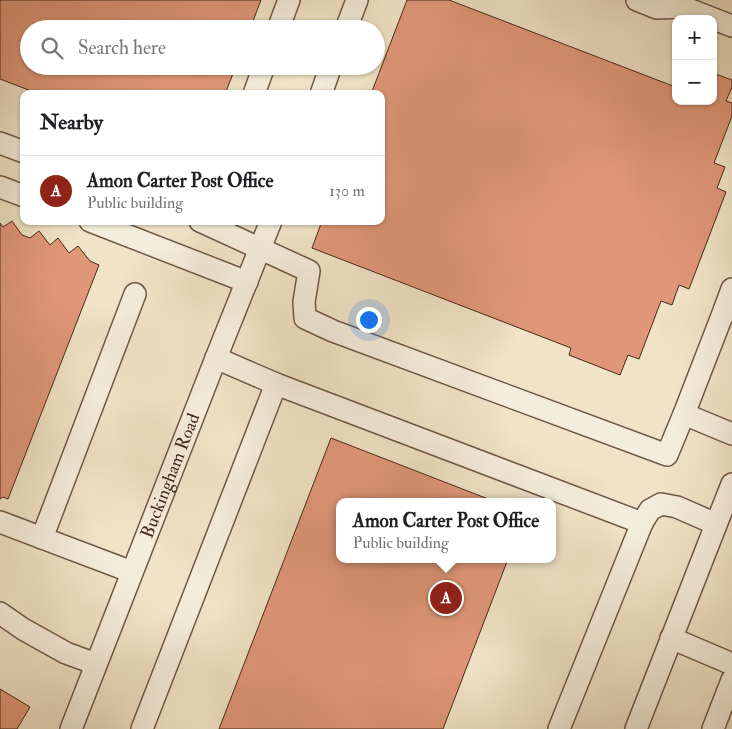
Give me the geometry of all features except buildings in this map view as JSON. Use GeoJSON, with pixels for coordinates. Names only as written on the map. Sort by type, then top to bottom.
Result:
{"type":"FeatureCollection","features":[{"type":"Feature","properties":{"kind":"street"},"geometry":{"type":"LineString","coordinates":[[281,20],[289,0]]}},
{"type":"Feature","properties":{"kind":"street"},"geometry":{"type":"LineString","coordinates":[[349,20],[357,0]]}},
{"type":"Feature","properties":{"kind":"street"},"geometry":{"type":"LineString","coordinates":[[637,0],[657,8],[684,3],[732,26]]}},
{"type":"Feature","properties":{"kind":"street"},"geometry":{"type":"LineString","coordinates":[[255,90],[261,75]]}},
{"type":"Feature","properties":{"kind":"street"},"geometry":{"type":"LineString","coordinates":[[322,90],[328,75]]}},
{"type":"Feature","properties":{"kind":"street"},"geometry":{"type":"LineString","coordinates":[[0,143],[20,150]]}},
{"type":"Feature","properties":{"kind":"street"},"geometry":{"type":"LineString","coordinates":[[0,187],[20,194]]}},
{"type":"Feature","properties":{"kind":"street"},"geometry":{"type":"LineString","coordinates":[[100,225],[247,282]]}},
{"type":"Feature","properties":{"kind":"street"},"geometry":{"type":"LineString","coordinates":[[210,225],[309,271],[304,302],[304,318],[333,331],[667,455],[730,303]]}},
{"type":"Feature","properties":{"kind":"street","name":"Buckingham Road"},"geometry":{"type":"LineString","coordinates":[[71,729],[269,225]]}},
{"type":"Feature","properties":{"kind":"street"},"geometry":{"type":"LineString","coordinates":[[42,538],[135,294]]}},
{"type":"Feature","properties":{"kind":"street"},"geometry":{"type":"LineString","coordinates":[[216,358],[276,384],[642,523]]}},
{"type":"Feature","properties":{"kind":"street"},"geometry":{"type":"LineString","coordinates":[[142,729],[276,384]]}},
{"type":"Feature","properties":{"kind":"street"},"geometry":{"type":"LineString","coordinates":[[684,414],[732,434]]}},
{"type":"Feature","properties":{"kind":"street"},"geometry":{"type":"LineString","coordinates":[[636,729],[732,484]]}},
{"type":"Feature","properties":{"kind":"street"},"geometry":{"type":"LineString","coordinates":[[563,728],[642,523],[650,510],[661,504],[677,507],[716,524]]}},
{"type":"Feature","properties":{"kind":"street"},"geometry":{"type":"LineString","coordinates":[[0,522],[132,572]]}},
{"type":"Feature","properties":{"kind":"street"},"geometry":{"type":"LineString","coordinates":[[0,613],[23,629],[66,653],[96,664]]}},
{"type":"Feature","properties":{"kind":"street"},"geometry":{"type":"LineString","coordinates":[[671,638],[732,664]]}},
{"type":"Feature","properties":{"kind":"street"},"geometry":{"type":"LineString","coordinates":[[713,729],[732,680]]}},
{"type":"Feature","properties":{"kind":"place","name":"Amon Carter Post Office"},"geometry":{"type":"Point","coordinates":[446,598]}}]}
